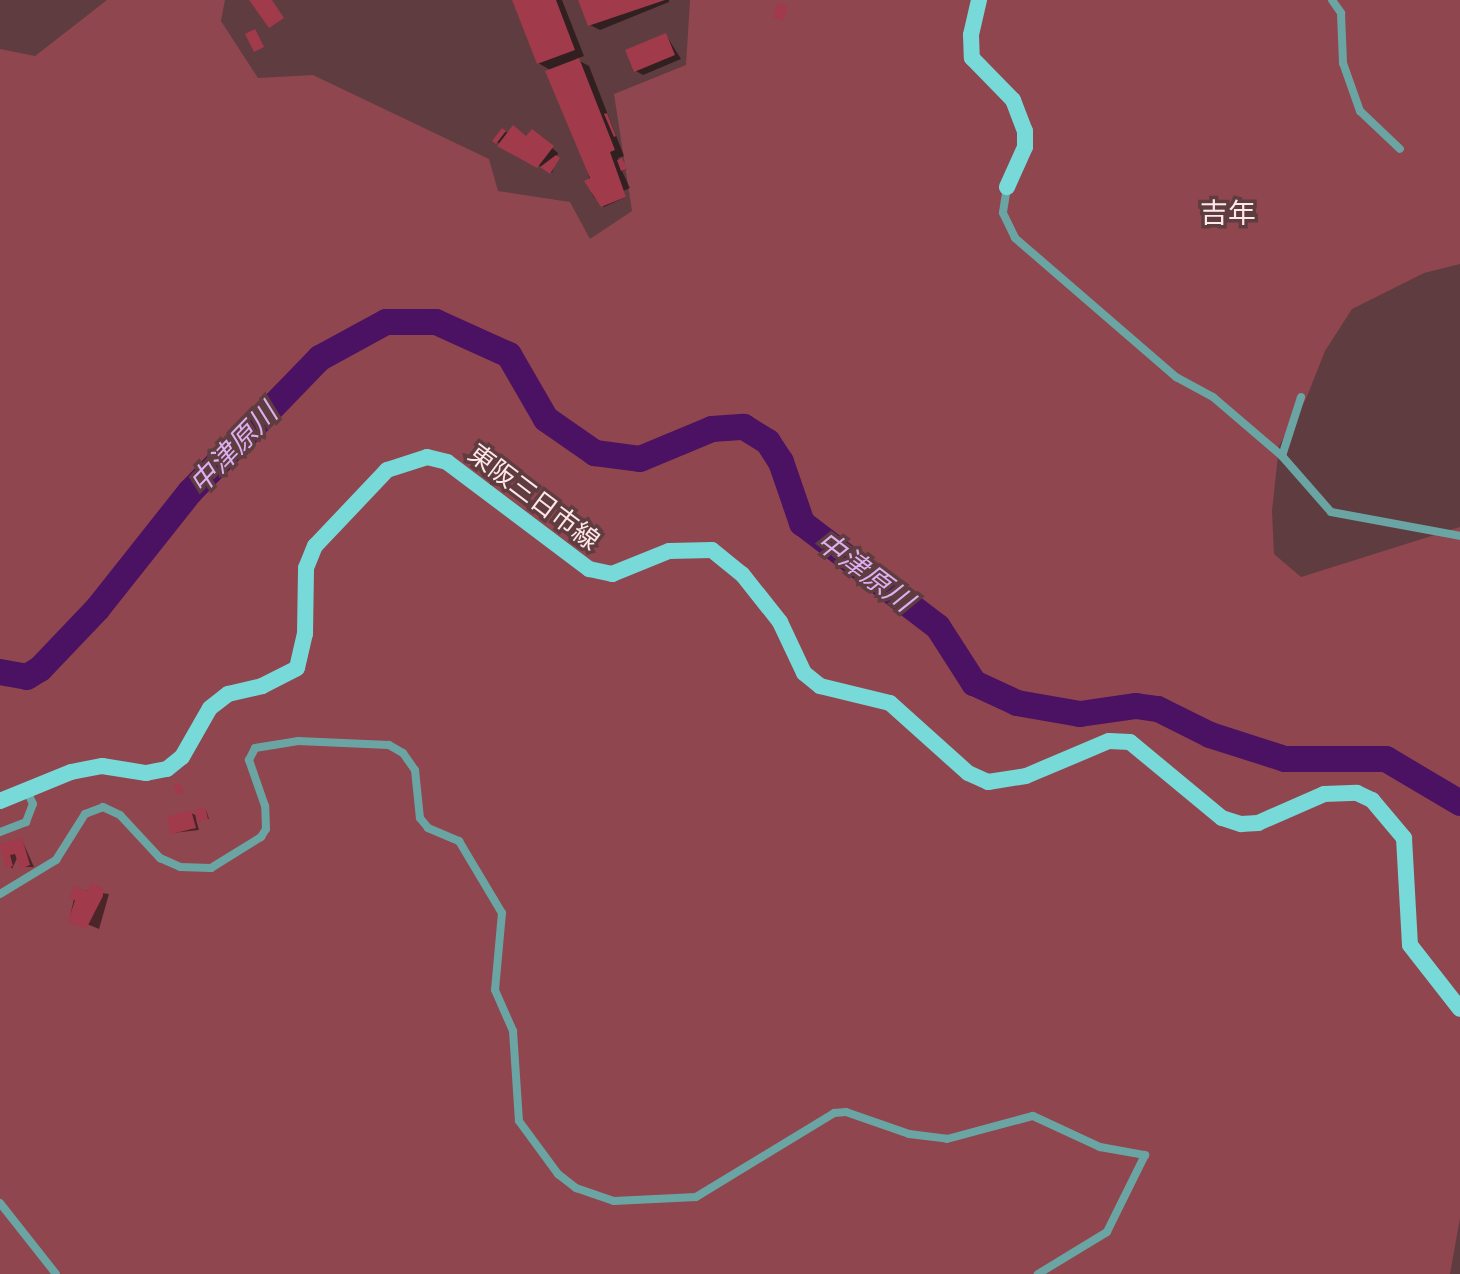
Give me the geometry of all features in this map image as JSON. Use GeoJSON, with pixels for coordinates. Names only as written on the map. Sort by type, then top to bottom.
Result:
{"type":"FeatureCollection","features":[{"type":"Feature","properties":{"kind":"main road"},"geometry":{"type":"LineString","coordinates":[[979,0],[971,35],[972,58],[1013,100],[1025,131],[1025,147],[1007,187]]}},
{"type":"Feature","properties":{"kind":"main road","name":"東阪三日市線"},"geometry":{"type":"LineString","coordinates":[[0,801],[71,772],[102,766],[146,773],[167,769],[182,757],[210,708],[228,694],[262,686],[297,668],[305,634],[306,568],[315,546],[387,470],[427,457],[447,462],[589,569],[612,574],[669,551],[712,550],[742,574],[780,622],[804,673],[820,686],[890,703],[968,773],[988,782],[1026,776],[1109,741],[1130,742],[1222,818],[1241,824],[1258,823],[1332,793],[1372,800],[1404,838],[1410,945],[1460,1009]]}},
{"type":"Feature","properties":{"kind":"street"},"geometry":{"type":"LineString","coordinates":[[1332,0],[1341,13],[1343,63],[1360,111],[1400,149]]}},
{"type":"Feature","properties":{"kind":"street"},"geometry":{"type":"LineString","coordinates":[[1007,187],[1003,213],[1015,238],[1176,377],[1213,397],[1282,456],[1331,512],[1460,536]]}},
{"type":"Feature","properties":{"kind":"street"},"geometry":{"type":"LineString","coordinates":[[1282,456],[1301,397]]}},
{"type":"Feature","properties":{"kind":"street"},"geometry":{"type":"LineString","coordinates":[[0,894],[56,860],[85,814],[103,807],[120,815],[160,858],[180,867],[211,868],[261,837],[266,829],[265,806],[256,791],[249,760],[255,748],[298,741],[389,745],[403,753],[415,770],[420,818],[428,828],[459,841],[502,913],[495,990],[513,1031],[519,1121],[558,1174],[576,1188],[614,1201],[696,1197],[834,1113],[846,1112],[909,1134],[947,1139],[1033,1116],[1100,1147],[1145,1155],[1107,1232],[1038,1274]]}},
{"type":"Feature","properties":{"kind":"street"},"geometry":{"type":"LineString","coordinates":[[0,832],[26,822],[33,804],[27,790]]}},
{"type":"Feature","properties":{"kind":"street"},"geometry":{"type":"LineString","coordinates":[[0,1203],[56,1274]]}},
{"type":"Feature","properties":{"kind":"shaded area"},"geometry":{"type":"Polygon","coordinates":[[[107,0],[225,0],[221,21],[258,78],[313,75],[489,159],[498,191],[570,202],[590,239],[632,211],[614,94],[686,65],[690,0],[1460,0],[1460,264],[1424,273],[1352,309],[1325,351],[1306,399],[1279,446],[1272,511],[1274,554],[1301,577],[1460,527],[1460,1218],[1450,1274],[0,1274],[0,49],[35,56],[107,0]]]}},
{"type":"Feature","properties":{"kind":"building"},"geometry":{"type":"Polygon","coordinates":[[[249,0],[272,0],[284,18],[269,28],[249,0]]]}},
{"type":"Feature","properties":{"kind":"building"},"geometry":{"type":"Polygon","coordinates":[[[512,0],[556,0],[575,50],[537,64],[512,0]]]}},
{"type":"Feature","properties":{"kind":"building"},"geometry":{"type":"Polygon","coordinates":[[[578,0],[665,0],[588,26],[578,0]]]}},
{"type":"Feature","properties":{"kind":"building"},"geometry":{"type":"Polygon","coordinates":[[[777,3],[788,7],[783,21],[773,17],[777,3]]]}},
{"type":"Feature","properties":{"kind":"building"},"geometry":{"type":"Polygon","coordinates":[[[255,29],[264,47],[254,52],[245,34],[255,29]]]}},
{"type":"Feature","properties":{"kind":"building"},"geometry":{"type":"Polygon","coordinates":[[[666,33],[675,55],[634,72],[625,50],[666,33]]]}},
{"type":"Feature","properties":{"kind":"building"},"geometry":{"type":"Polygon","coordinates":[[[579,58],[615,150],[610,152],[626,197],[601,207],[584,181],[590,178],[545,71],[579,58]]]}},
{"type":"Feature","properties":{"kind":"building"},"geometry":{"type":"Polygon","coordinates":[[[607,113],[616,136],[614,137],[604,114],[607,113]]]}},
{"type":"Feature","properties":{"kind":"building"},"geometry":{"type":"Polygon","coordinates":[[[513,125],[526,136],[532,129],[554,146],[537,168],[497,146],[513,125]]]}},
{"type":"Feature","properties":{"kind":"building"},"geometry":{"type":"Polygon","coordinates":[[[502,128],[506,131],[496,144],[492,141],[502,128]]]}},
{"type":"Feature","properties":{"kind":"building"},"geometry":{"type":"Polygon","coordinates":[[[556,155],[560,158],[550,174],[540,167],[556,155]]]}},
{"type":"Feature","properties":{"kind":"building"},"geometry":{"type":"Polygon","coordinates":[[[622,158],[627,169],[621,171],[617,160],[622,158]]]}},
{"type":"Feature","properties":{"kind":"building"},"geometry":{"type":"Polygon","coordinates":[[[180,783],[184,792],[178,795],[173,785],[180,783]]]}},
{"type":"Feature","properties":{"kind":"building"},"geometry":{"type":"Polygon","coordinates":[[[205,807],[208,819],[197,822],[194,810],[205,807]]]}},
{"type":"Feature","properties":{"kind":"building"},"geometry":{"type":"Polygon","coordinates":[[[191,810],[196,828],[171,834],[167,817],[191,810]]]}},
{"type":"Feature","properties":{"kind":"building"},"geometry":{"type":"Polygon","coordinates":[[[22,838],[30,865],[20,869],[15,854],[10,855],[13,866],[6,868],[0,844],[22,838]]]}},
{"type":"Feature","properties":{"kind":"building"},"geometry":{"type":"Polygon","coordinates":[[[91,883],[103,888],[103,896],[86,929],[68,922],[75,900],[69,898],[74,886],[88,891],[91,883]]]}},
{"type":"Feature","properties":{"kind":"waterway","name":"中津原川"},"geometry":{"type":"LineString","coordinates":[[0,672],[27,677],[40,669],[98,608],[190,492],[320,358],[386,322],[436,322],[509,355],[546,419],[595,453],[640,459],[712,429],[744,427],[768,442],[781,462],[802,523],[938,627],[974,683],[1017,703],[1080,714],[1136,706],[1158,709],[1210,735],[1285,759],[1386,759],[1460,803]]}},
{"type":"Feature","properties":{"kind":"district","name":"吉年"},"geometry":{"type":"Point","coordinates":[1228,213]}}]}
